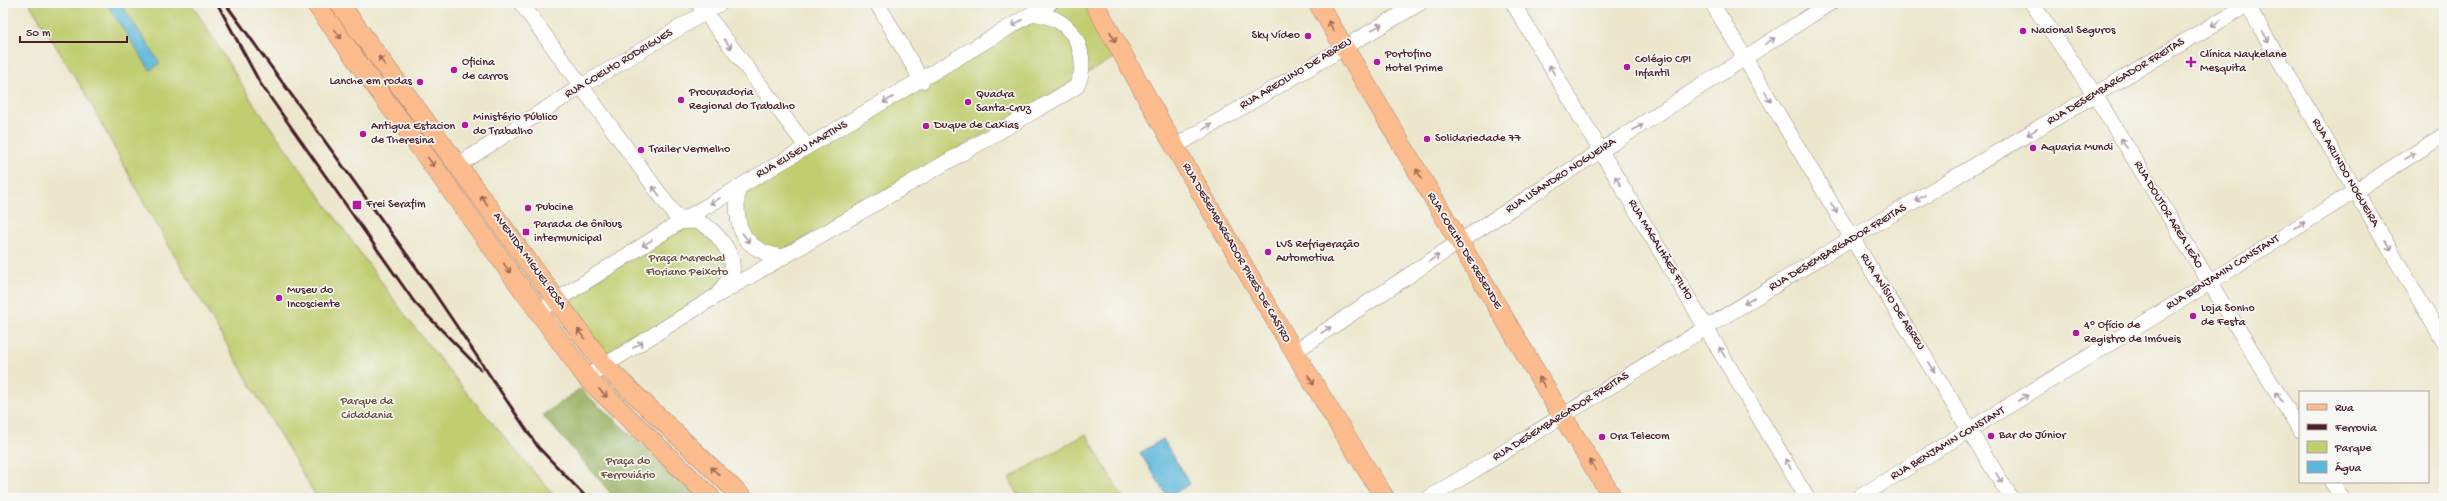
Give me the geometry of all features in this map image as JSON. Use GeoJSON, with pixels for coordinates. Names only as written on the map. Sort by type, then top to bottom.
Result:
{"type":"FeatureCollection","features":[{"type":"Feature","properties":{"kind":"main road","name":"AVENIDA MIGUEL ROSA"},"geometry":{"type":"LineString","coordinates":[[315,3],[586,377],[711,498]]}},
{"type":"Feature","properties":{"kind":"main road","name":"AVENIDA MIGUEL ROSA"},"geometry":{"type":"LineString","coordinates":[[339,3],[604,365],[743,498]]}},
{"type":"Feature","properties":{"kind":"main road","name":"RUA DESEMBARGADOR PIRES DE CASTRO"},"geometry":{"type":"LineString","coordinates":[[1094,3],[1174,147],[1246,267],[1294,352],[1385,498]]}},
{"type":"Feature","properties":{"kind":"main road","name":"RUA COELHO DE RESENDE"},"geometry":{"type":"LineString","coordinates":[[1318,3],[1458,242],[1613,498]]}},
{"type":"Feature","properties":{"kind":"street"},"geometry":{"type":"LineString","coordinates":[[521,3],[580,87],[680,222],[696,221],[708,226],[728,252],[732,267],[731,276],[716,296]]}},
{"type":"Feature","properties":{"kind":"street","name":"RUA COELHO RODRIGUES"},"geometry":{"type":"LineString","coordinates":[[458,165],[701,8],[721,3]]}},
{"type":"Feature","properties":{"kind":"street"},"geometry":{"type":"LineString","coordinates":[[877,3],[922,81]]}},
{"type":"Feature","properties":{"kind":"street","name":"RUA ELISEU MARTINS"},"geometry":{"type":"LineString","coordinates":[[538,312],[556,299],[680,222],[922,81],[1050,3]]}},
{"type":"Feature","properties":{"kind":"street","name":"RUA AREOLINO DE ABREU"},"geometry":{"type":"LineString","coordinates":[[1174,147],[1343,46],[1420,3]]}},
{"type":"Feature","properties":{"kind":"street","name":"RUA MAGALHÃES FILHO"},"geometry":{"type":"LineString","coordinates":[[1513,3],[1600,152],[1707,327],[1808,498]]}},
{"type":"Feature","properties":{"kind":"street","name":"RUA ANÍSIO DE ABREU"},"geometry":{"type":"LineString","coordinates":[[1712,3],[1852,238],[1971,430],[2011,498]]}},
{"type":"Feature","properties":{"kind":"street","name":"RUA LISANDRO NOGUEIRA"},"geometry":{"type":"LineString","coordinates":[[1294,352],[1458,242],[1830,3]]}},
{"type":"Feature","properties":{"kind":"street","name":"RUA DOUTOR AREA LEÃO"},"geometry":{"type":"LineString","coordinates":[[2032,3],[2095,95],[2299,428]]}},
{"type":"Feature","properties":{"kind":"street","name":"RUA DESEMBARGADOR FREITAS"},"geometry":{"type":"LineString","coordinates":[[1429,498],[1852,238],[2248,4]]}},
{"type":"Feature","properties":{"kind":"street","name":"RUA ARLINDO NOGUEIRA"},"geometry":{"type":"LineString","coordinates":[[2248,4],[2354,190],[2444,342]]}},
{"type":"Feature","properties":{"kind":"street"},"geometry":{"type":"LineString","coordinates":[[701,8],[807,147]]}},
{"type":"Feature","properties":{"kind":"street"},"geometry":{"type":"LineString","coordinates":[[586,377],[716,296],[1076,87],[1082,75],[1084,63],[1076,40],[1060,22],[1048,16],[1033,13]]}},
{"type":"Feature","properties":{"kind":"street","name":"RUA BENJAMIN CONSTANT"},"geometry":{"type":"LineString","coordinates":[[1858,498],[2209,283],[2354,190],[2444,135]]}},
{"type":"Feature","properties":{"kind":"street"},"geometry":{"type":"LineString","coordinates":[[738,188],[737,216],[740,230],[748,242],[759,252],[783,257]]}},
{"type":"Feature","properties":{"kind":"street"},"geometry":{"type":"LineString","coordinates":[[2333,483],[2342,498]]}},
{"type":"Feature","properties":{"kind":"green space","name":"Parque da Cidadania"},"geometry":{"type":"Polygon","coordinates":[[[29,3],[191,3],[254,104],[407,318],[467,393],[556,498],[317,498],[145,205],[85,93],[29,3]]]}},
{"type":"Feature","properties":{"kind":"green space","name":"Praça Marechal Floriano Peixoto"},"geometry":{"type":"Polygon","coordinates":[[[1059,3],[1087,3],[1115,57],[779,253],[757,245],[751,239],[746,232],[744,224],[740,192],[1059,3]]]}},
{"type":"Feature","properties":{"kind":"green space","name":"Praça Marechal Floriano Peixoto"},"geometry":{"type":"Polygon","coordinates":[[[694,226],[711,240],[722,253],[726,260],[726,274],[719,284],[707,295],[690,307],[606,358],[566,299],[682,227],[694,226]]]}},
{"type":"Feature","properties":{"kind":"green space","name":"Praça do Ferroviário"},"geometry":{"type":"Polygon","coordinates":[[[580,389],[701,498],[615,498],[543,415],[580,389]]]}},
{"type":"Feature","properties":{"kind":"green space"},"geometry":{"type":"Polygon","coordinates":[[[1086,434],[1123,498],[1020,498],[1009,478],[1086,434]]]}},
{"type":"Feature","properties":{"kind":"water"},"geometry":{"type":"Polygon","coordinates":[[[106,3],[120,3],[160,63],[150,70],[106,3]]]}},
{"type":"Feature","properties":{"kind":"water"},"geometry":{"type":"Polygon","coordinates":[[[1163,439],[1190,484],[1168,497],[1140,453],[1163,439]]]}},
{"type":"Feature","properties":{"kind":"railway"},"geometry":{"type":"LineString","coordinates":[[217,3],[260,83],[415,303],[481,370]]}},
{"type":"Feature","properties":{"kind":"railway"},"geometry":{"type":"LineString","coordinates":[[225,3],[431,288],[538,447],[587,498]]}},
{"type":"Feature","properties":{"kind":"place","name":"Nacional Seguros"},"geometry":{"type":"Point","coordinates":[2023,31]}},
{"type":"Feature","properties":{"kind":"place","name":"Sky Vídeo"},"geometry":{"type":"Point","coordinates":[1308,36]}},
{"type":"Feature","properties":{"kind":"place","name":"Portofino Hotel Prime"},"geometry":{"type":"Point","coordinates":[1377,62]}},
{"type":"Feature","properties":{"kind":"place","name":"Clínica Naykelane Mesquita"},"geometry":{"type":"Point","coordinates":[2191,62]}},
{"type":"Feature","properties":{"kind":"place","name":"Colégio CPI Infantil"},"geometry":{"type":"Point","coordinates":[1627,67]}},
{"type":"Feature","properties":{"kind":"place","name":"Oficina de carros"},"geometry":{"type":"Point","coordinates":[454,70]}},
{"type":"Feature","properties":{"kind":"place","name":"Lanche em rodas"},"geometry":{"type":"Point","coordinates":[420,82]}},
{"type":"Feature","properties":{"kind":"place","name":"Procuradoria Regional do Trabalho"},"geometry":{"type":"Point","coordinates":[681,100]}},
{"type":"Feature","properties":{"kind":"place","name":"Quadra Santa-Cruz"},"geometry":{"type":"Point","coordinates":[968,102]}},
{"type":"Feature","properties":{"kind":"place","name":"Ministério Público do Trabalho"},"geometry":{"type":"Point","coordinates":[465,125]}},
{"type":"Feature","properties":{"kind":"place","name":"Duque de Caxias"},"geometry":{"type":"Point","coordinates":[926,126]}},
{"type":"Feature","properties":{"kind":"place","name":"Antigua Estacion de Theresina"},"geometry":{"type":"Point","coordinates":[363,134]}},
{"type":"Feature","properties":{"kind":"place","name":"Solidariedade 77"},"geometry":{"type":"Point","coordinates":[1427,139]}},
{"type":"Feature","properties":{"kind":"place","name":"Aquaria Mundi"},"geometry":{"type":"Point","coordinates":[2033,148]}},
{"type":"Feature","properties":{"kind":"place","name":"Trailer Vermelho"},"geometry":{"type":"Point","coordinates":[641,150]}},
{"type":"Feature","properties":{"kind":"place","name":"Frei Serafim"},"geometry":{"type":"Point","coordinates":[357,205]}},
{"type":"Feature","properties":{"kind":"place","name":"Pubcine"},"geometry":{"type":"Point","coordinates":[528,208]}},
{"type":"Feature","properties":{"kind":"place","name":"Parada de ônibus intermunicipal"},"geometry":{"type":"Point","coordinates":[526,232]}},
{"type":"Feature","properties":{"kind":"place","name":"LVS Refrigeração Automotiva"},"geometry":{"type":"Point","coordinates":[1268,252]}},
{"type":"Feature","properties":{"kind":"place","name":"Museu do Incosciente"},"geometry":{"type":"Point","coordinates":[279,298]}},
{"type":"Feature","properties":{"kind":"place","name":"Loja Sonho de Festa"},"geometry":{"type":"Point","coordinates":[2193,316]}},
{"type":"Feature","properties":{"kind":"place","name":"4º Ofício de Registro de Imóveis"},"geometry":{"type":"Point","coordinates":[2076,333]}},
{"type":"Feature","properties":{"kind":"place","name":"Bar do Júnior"},"geometry":{"type":"Point","coordinates":[1991,436]}},
{"type":"Feature","properties":{"kind":"place","name":"Ora Telecom"},"geometry":{"type":"Point","coordinates":[1602,437]}}]}
